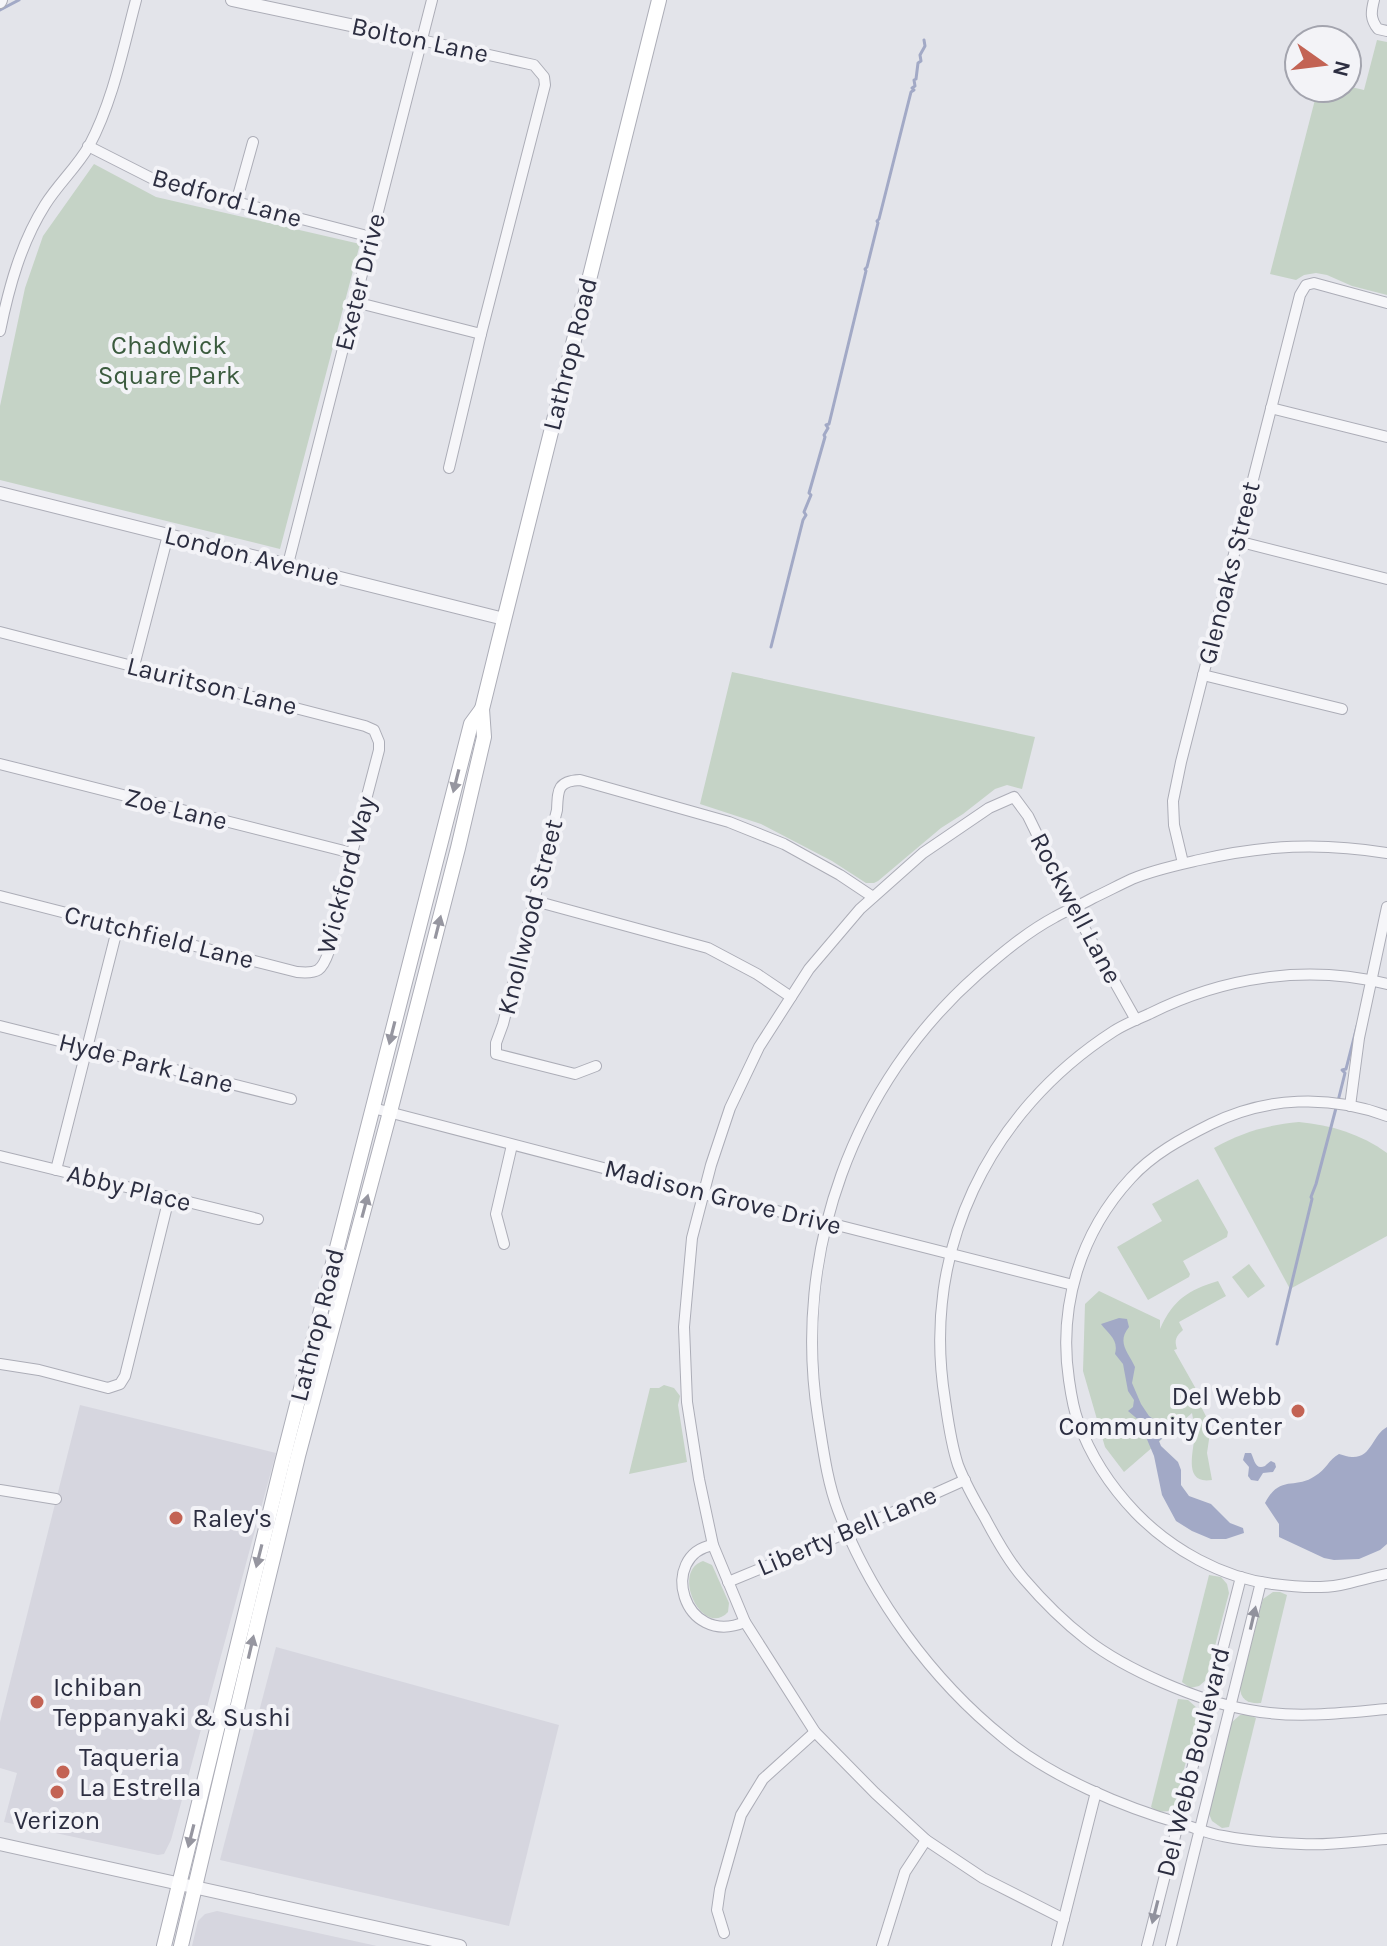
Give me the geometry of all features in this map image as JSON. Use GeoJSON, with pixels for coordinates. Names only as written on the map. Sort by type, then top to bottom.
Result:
{"type":"FeatureCollection","features":[{"type":"Feature","properties":{"kind":"main road","name":"Lathrop Road"},"geometry":{"type":"LineString","coordinates":[[164,1946],[289,1464],[390,1112],[484,737],[482,709],[659,0]]}},
{"type":"Feature","properties":{"kind":"main road","name":"Lathrop Road"},"geometry":{"type":"LineString","coordinates":[[181,1946],[373,1108],[471,724],[482,709]]}},
{"type":"Feature","properties":{"kind":"street"},"geometry":{"type":"LineString","coordinates":[[0,331],[21,251],[33,224],[100,124],[136,0]]}},
{"type":"Feature","properties":{"kind":"street","name":"Bolton Lane"},"geometry":{"type":"LineString","coordinates":[[232,0],[523,61],[538,68],[545,85],[481,334]]}},
{"type":"Feature","properties":{"kind":"street","name":"Exeter Drive"},"geometry":{"type":"LineString","coordinates":[[288,564],[432,0]]}},
{"type":"Feature","properties":{"kind":"street"},"geometry":{"type":"LineString","coordinates":[[1374,0],[1372,23],[1378,29],[1387,31]]}},
{"type":"Feature","properties":{"kind":"street"},"geometry":{"type":"LineString","coordinates":[[236,203],[253,142]]}},
{"type":"Feature","properties":{"kind":"street","name":"Bedford Lane"},"geometry":{"type":"LineString","coordinates":[[88,146],[159,182],[371,237]]}},
{"type":"Feature","properties":{"kind":"street","name":"Glenoaks Street"},"geometry":{"type":"LineString","coordinates":[[1183,863],[1174,825],[1173,801],[1181,762],[1300,295],[1306,285],[1314,283],[1387,303]]}},
{"type":"Feature","properties":{"kind":"street"},"geometry":{"type":"LineString","coordinates":[[355,302],[481,334],[449,468]]}},
{"type":"Feature","properties":{"kind":"street"},"geometry":{"type":"LineString","coordinates":[[1271,408],[1387,437]]}},
{"type":"Feature","properties":{"kind":"street","name":"London Avenue"},"geometry":{"type":"LineString","coordinates":[[0,493],[504,619]]}},
{"type":"Feature","properties":{"kind":"street"},"geometry":{"type":"LineString","coordinates":[[134,666],[168,535]]}},
{"type":"Feature","properties":{"kind":"street"},"geometry":{"type":"LineString","coordinates":[[1237,541],[1387,579]]}},
{"type":"Feature","properties":{"kind":"street","name":"Lauritson Lane"},"geometry":{"type":"LineString","coordinates":[[0,632],[365,726],[374,730],[379,750],[371,779]]}},
{"type":"Feature","properties":{"kind":"street"},"geometry":{"type":"LineString","coordinates":[[1203,675],[1342,709]]}},
{"type":"Feature","properties":{"kind":"street","name":"Zoe Lane"},"geometry":{"type":"LineString","coordinates":[[0,764],[352,853]]}},
{"type":"Feature","properties":{"kind":"street","name":"Wickford Way"},"geometry":{"type":"LineString","coordinates":[[319,970],[329,951],[371,779]]}},
{"type":"Feature","properties":{"kind":"street","name":"Knollwood Street"},"geometry":{"type":"LineString","coordinates":[[596,1066],[575,1074],[496,1054],[494,1049],[535,901],[557,810],[559,788],[565,782],[580,780],[729,822],[784,844],[873,897]]}},
{"type":"Feature","properties":{"kind":"street","name":"Rockwell Lane"},"geometry":{"type":"LineString","coordinates":[[873,897],[923,853],[989,808],[1014,797],[1028,816],[1073,908],[1136,1020]]}},
{"type":"Feature","properties":{"kind":"street"},"geometry":{"type":"LineString","coordinates":[[1387,853],[1346,846],[1293,845],[1238,851],[1183,863],[1136,878],[1052,918],[1001,953],[951,998],[912,1044],[870,1109],[847,1156],[825,1222],[811,1330],[813,1389],[827,1467],[838,1509],[863,1562],[892,1615],[924,1660],[1005,1740],[1047,1767],[1145,1814],[1225,1837],[1305,1844],[1387,1839]]}},
{"type":"Feature","properties":{"kind":"street","name":"Crutchfield Lane"},"geometry":{"type":"LineString","coordinates":[[0,896],[297,972],[319,970]]}},
{"type":"Feature","properties":{"kind":"street"},"geometry":{"type":"LineString","coordinates":[[873,897],[809,969],[759,1047],[730,1108],[711,1165],[692,1238],[684,1327],[687,1402],[699,1479],[713,1545],[745,1622],[815,1732],[926,1840],[983,1878],[1064,1919]]}},
{"type":"Feature","properties":{"kind":"street"},"geometry":{"type":"LineString","coordinates":[[535,901],[708,948],[757,974],[791,997]]}},
{"type":"Feature","properties":{"kind":"street"},"geometry":{"type":"LineString","coordinates":[[1350,1106],[1359,1038],[1387,907]]}},
{"type":"Feature","properties":{"kind":"street"},"geometry":{"type":"LineString","coordinates":[[56,1170],[118,926]]}},
{"type":"Feature","properties":{"kind":"street"},"geometry":{"type":"LineString","coordinates":[[1387,984],[1335,974],[1298,974],[1259,978],[1215,988],[1182,998],[1117,1029],[1080,1055],[1042,1088],[1015,1121],[982,1172],[966,1205],[951,1253],[944,1282],[939,1333],[941,1376],[949,1427],[965,1480],[1000,1546],[1023,1578],[1084,1638],[1111,1656],[1164,1683],[1249,1710],[1308,1716],[1387,1709]]}},
{"type":"Feature","properties":{"kind":"street","name":"Hyde Park Lane"},"geometry":{"type":"LineString","coordinates":[[0,1026],[291,1099]]}},
{"type":"Feature","properties":{"kind":"street"},"geometry":{"type":"LineString","coordinates":[[1387,1116],[1324,1101],[1303,1100],[1228,1116],[1180,1139],[1141,1169],[1116,1196],[1092,1235],[1073,1285],[1065,1336],[1072,1401],[1078,1421],[1107,1478],[1121,1497],[1163,1539],[1241,1577],[1261,1582],[1307,1587],[1337,1586],[1387,1574]]}},
{"type":"Feature","properties":{"kind":"street","name":"Madison Grove Drive"},"geometry":{"type":"LineString","coordinates":[[373,1108],[703,1194],[1073,1285]]}},
{"type":"Feature","properties":{"kind":"street"},"geometry":{"type":"LineString","coordinates":[[504,1244],[496,1214],[512,1145]]}},
{"type":"Feature","properties":{"kind":"street","name":"Abby Place"},"geometry":{"type":"LineString","coordinates":[[0,1156],[258,1219]]}},
{"type":"Feature","properties":{"kind":"street"},"geometry":{"type":"LineString","coordinates":[[0,1364],[39,1370],[108,1388],[120,1384],[125,1376],[169,1198]]}},
{"type":"Feature","properties":{"kind":"street","name":"Liberty Bell Lane"},"geometry":{"type":"LineString","coordinates":[[728,1582],[965,1480]]}},
{"type":"Feature","properties":{"kind":"street"},"geometry":{"type":"LineString","coordinates":[[0,1490],[56,1499]]}},
{"type":"Feature","properties":{"kind":"street"},"geometry":{"type":"LineString","coordinates":[[713,1545],[698,1549],[684,1570],[682,1585],[688,1603],[697,1616],[714,1626],[724,1628],[745,1622]]}},
{"type":"Feature","properties":{"kind":"street","name":"Del Webb Boulevard"},"geometry":{"type":"LineString","coordinates":[[1147,1946],[1241,1577]]}},
{"type":"Feature","properties":{"kind":"street","name":"Del Webb Boulevard"},"geometry":{"type":"LineString","coordinates":[[1171,1946],[1261,1582]]}},
{"type":"Feature","properties":{"kind":"street"},"geometry":{"type":"LineString","coordinates":[[724,1933],[717,1910],[720,1889],[741,1815],[763,1779],[815,1732]]}},
{"type":"Feature","properties":{"kind":"street"},"geometry":{"type":"LineString","coordinates":[[1057,1946],[1096,1792]]}},
{"type":"Feature","properties":{"kind":"street"},"geometry":{"type":"LineString","coordinates":[[882,1946],[905,1872],[926,1840]]}},
{"type":"Feature","properties":{"kind":"street"},"geometry":{"type":"LineString","coordinates":[[0,1844],[460,1946]]}},
{"type":"Feature","properties":{"kind":"shaded area"},"geometry":{"type":"Polygon","coordinates":[[[80,1405],[276,1453],[171,1840],[164,1854],[4,1822],[17,1773],[0,1768],[0,1722],[80,1405]]]}},
{"type":"Feature","properties":{"kind":"shaded area"},"geometry":{"type":"Polygon","coordinates":[[[276,1647],[559,1725],[509,1926],[220,1860],[276,1647]]]}},
{"type":"Feature","properties":{"kind":"shaded area"},"geometry":{"type":"Polygon","coordinates":[[[217,1911],[377,1946],[192,1946],[198,1921],[205,1914],[217,1911]]]}},
{"type":"Feature","properties":{"kind":"green space"},"geometry":{"type":"Polygon","coordinates":[[[1377,40],[1387,42],[1387,295],[1316,273],[1296,280],[1270,274],[1314,104],[1363,104],[1377,40]]]}},
{"type":"Feature","properties":{"kind":"green space","name":"Chadwick Square Park"},"geometry":{"type":"Polygon","coordinates":[[[94,164],[156,197],[360,244],[280,549],[0,480],[0,406],[25,288],[43,236],[94,164]]]}},
{"type":"Feature","properties":{"kind":"green space"},"geometry":{"type":"Polygon","coordinates":[[[732,672],[1035,737],[1022,789],[1007,785],[995,789],[941,828],[878,881],[866,883],[832,861],[761,824],[700,804],[732,672]]]}},
{"type":"Feature","properties":{"kind":"green space"},"geometry":{"type":"Polygon","coordinates":[[[1299,1122],[1345,1132],[1387,1153],[1387,1236],[1290,1289],[1214,1148],[1255,1130],[1299,1122]]]}},
{"type":"Feature","properties":{"kind":"green space"},"geometry":{"type":"Polygon","coordinates":[[[1198,1179],[1228,1232],[1227,1237],[1183,1261],[1189,1277],[1148,1300],[1117,1247],[1162,1221],[1152,1204],[1198,1179]]]}},
{"type":"Feature","properties":{"kind":"green space"},"geometry":{"type":"Polygon","coordinates":[[[1249,1264],[1265,1286],[1248,1298],[1232,1277],[1249,1264]]]}},
{"type":"Feature","properties":{"kind":"green space"},"geometry":{"type":"Polygon","coordinates":[[[1218,1281],[1226,1296],[1179,1322],[1183,1330],[1176,1338],[1177,1349],[1174,1350],[1196,1389],[1193,1391],[1211,1426],[1207,1453],[1212,1480],[1203,1480],[1193,1472],[1195,1433],[1192,1413],[1124,1472],[1105,1447],[1083,1371],[1085,1304],[1099,1291],[1160,1320],[1160,1329],[1176,1303],[1198,1288],[1218,1281]]]}},
{"type":"Feature","properties":{"kind":"green space"},"geometry":{"type":"Polygon","coordinates":[[[664,1385],[674,1388],[680,1396],[678,1405],[687,1462],[629,1474],[650,1388],[664,1385]]]}},
{"type":"Feature","properties":{"kind":"green space"},"geometry":{"type":"Polygon","coordinates":[[[703,1561],[712,1565],[729,1603],[728,1612],[718,1618],[700,1611],[690,1589],[689,1577],[694,1567],[703,1561]]]}},
{"type":"Feature","properties":{"kind":"green space"},"geometry":{"type":"Polygon","coordinates":[[[1209,1575],[1221,1577],[1229,1593],[1206,1680],[1190,1688],[1182,1682],[1209,1575]]]}},
{"type":"Feature","properties":{"kind":"green space"},"geometry":{"type":"Polygon","coordinates":[[[1273,1592],[1287,1595],[1261,1703],[1253,1703],[1243,1698],[1240,1687],[1263,1599],[1273,1592]]]}},
{"type":"Feature","properties":{"kind":"green space"},"geometry":{"type":"Polygon","coordinates":[[[1178,1699],[1188,1700],[1197,1708],[1198,1715],[1175,1804],[1169,1811],[1158,1812],[1151,1807],[1178,1699]]]}},
{"type":"Feature","properties":{"kind":"green space"},"geometry":{"type":"Polygon","coordinates":[[[1240,1715],[1256,1718],[1229,1827],[1222,1828],[1212,1821],[1209,1814],[1232,1722],[1240,1715]]]}},
{"type":"Feature","properties":{"kind":"water"},"geometry":{"type":"Polygon","coordinates":[[[1119,1318],[1127,1319],[1129,1327],[1124,1343],[1135,1367],[1132,1383],[1149,1416],[1167,1428],[1166,1435],[1159,1441],[1178,1462],[1181,1485],[1189,1496],[1211,1504],[1230,1523],[1243,1528],[1244,1533],[1226,1539],[1211,1539],[1176,1521],[1162,1495],[1154,1456],[1146,1437],[1156,1429],[1153,1424],[1141,1422],[1128,1411],[1133,1407],[1134,1400],[1128,1391],[1123,1364],[1115,1354],[1114,1341],[1101,1324],[1119,1318]]]}},
{"type":"Feature","properties":{"kind":"water"},"geometry":{"type":"Polygon","coordinates":[[[1387,1427],[1387,1544],[1359,1559],[1334,1560],[1279,1537],[1279,1524],[1265,1503],[1271,1494],[1282,1485],[1315,1476],[1339,1454],[1352,1457],[1364,1454],[1387,1427]]]}},
{"type":"Feature","properties":{"kind":"water"},"geometry":{"type":"Polygon","coordinates":[[[1245,1453],[1251,1453],[1259,1467],[1271,1461],[1276,1467],[1273,1472],[1263,1473],[1258,1481],[1251,1480],[1249,1467],[1243,1460],[1245,1453]]]}},
{"type":"Feature","properties":{"kind":"waterway"},"geometry":{"type":"LineString","coordinates":[[0,10],[19,0]]}},
{"type":"Feature","properties":{"kind":"waterway"},"geometry":{"type":"LineString","coordinates":[[771,647],[828,428],[826,425],[829,424],[877,221],[914,90],[924,40]]}},
{"type":"Feature","properties":{"kind":"waterway"},"geometry":{"type":"LineString","coordinates":[[1338,1101],[1345,1073],[1342,1070],[1346,1069],[1357,1026]]}},
{"type":"Feature","properties":{"kind":"waterway"},"geometry":{"type":"LineString","coordinates":[[1277,1344],[1311,1197],[1336,1108]]}},
{"type":"Feature","properties":{"kind":"place","name":"Del Webb Community Center"},"geometry":{"type":"Point","coordinates":[1298,1411]}},
{"type":"Feature","properties":{"kind":"place","name":"Raley's"},"geometry":{"type":"Point","coordinates":[176,1518]}},
{"type":"Feature","properties":{"kind":"place","name":"Ichiban Teppanyaki & Sushi"},"geometry":{"type":"Point","coordinates":[37,1702]}},
{"type":"Feature","properties":{"kind":"place","name":"Taqueria La Estrella"},"geometry":{"type":"Point","coordinates":[63,1772]}},
{"type":"Feature","properties":{"kind":"place","name":"Verizon"},"geometry":{"type":"Point","coordinates":[57,1792]}}]}
